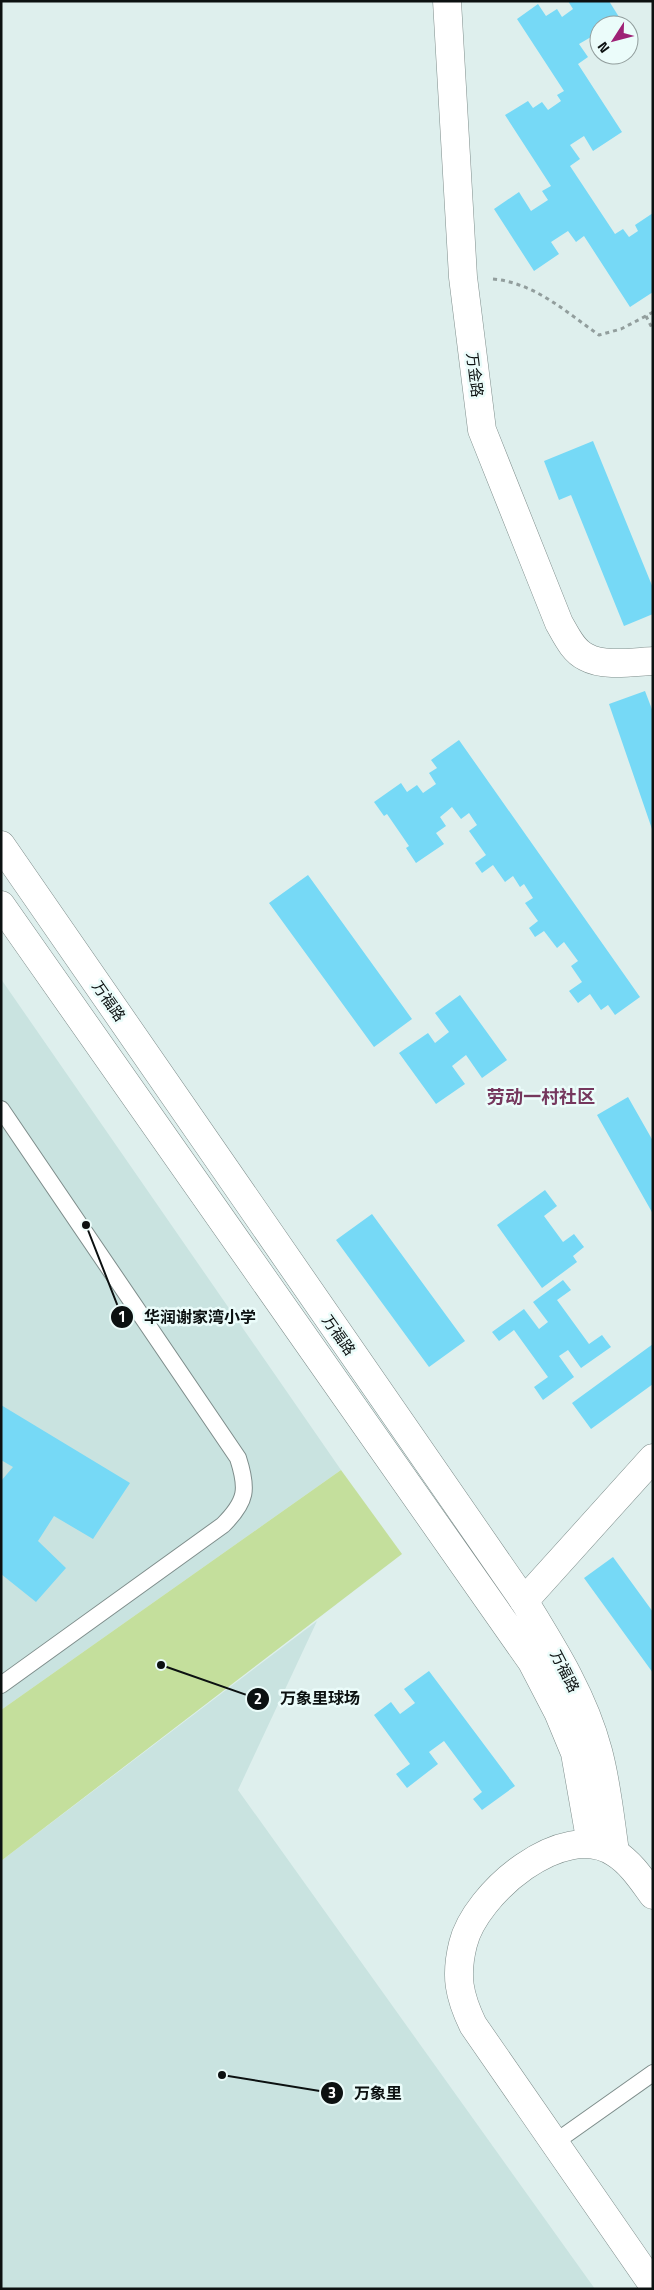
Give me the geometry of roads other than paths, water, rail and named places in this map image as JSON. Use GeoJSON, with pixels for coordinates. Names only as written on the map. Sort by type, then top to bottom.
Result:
{"type":"FeatureCollection","features":[{"type":"Feature","properties":{"kind":"street","name":"万金路"},"geometry":{"type":"LineString","coordinates":[[447,1],[462,277],[482,430],[559,623],[570,642],[585,658],[610,662],[653,661]]}},
{"type":"Feature","properties":{"kind":"street","name":"万福路"},"geometry":{"type":"LineString","coordinates":[[1,846],[524,1601],[555,1651],[586,1715],[598,1749],[607,1790],[603,1848]]}},
{"type":"Feature","properties":{"kind":"street","name":"万福路"},"geometry":{"type":"LineString","coordinates":[[1,905],[532,1662],[558,1712],[575,1753],[603,1848]]}},
{"type":"Feature","properties":{"kind":"street"},"geometry":{"type":"LineString","coordinates":[[524,1601],[653,1458]]}},
{"type":"Feature","properties":{"kind":"street"},"geometry":{"type":"LineString","coordinates":[[653,1895],[638,1874],[603,1848],[563,1848],[535,1861],[497,1889],[471,1921],[463,1944],[459,1972],[461,2001],[473,2025],[653,2285]]}},
{"type":"Feature","properties":{"kind":"lane"},"geometry":{"type":"LineString","coordinates":[[1,1109],[238,1458],[244,1478],[244,1497],[236,1513],[223,1525],[1,1685]]}},
{"type":"Feature","properties":{"kind":"lane"},"geometry":{"type":"LineString","coordinates":[[554,2143],[653,2073]]}},
{"type":"Feature","properties":{"kind":"place","name":"华润谢家湾小学"},"geometry":{"type":"Point","coordinates":[86,1225]}},
{"type":"Feature","properties":{"kind":"place","name":"万象里球场"},"geometry":{"type":"Point","coordinates":[161,1665]}},
{"type":"Feature","properties":{"kind":"place","name":"万象里"},"geometry":{"type":"Point","coordinates":[222,2075]}},
{"type":"Feature","properties":{"kind":"district","name":"劳动一村社区"},"geometry":{"type":"Point","coordinates":[541,1096]}}]}
